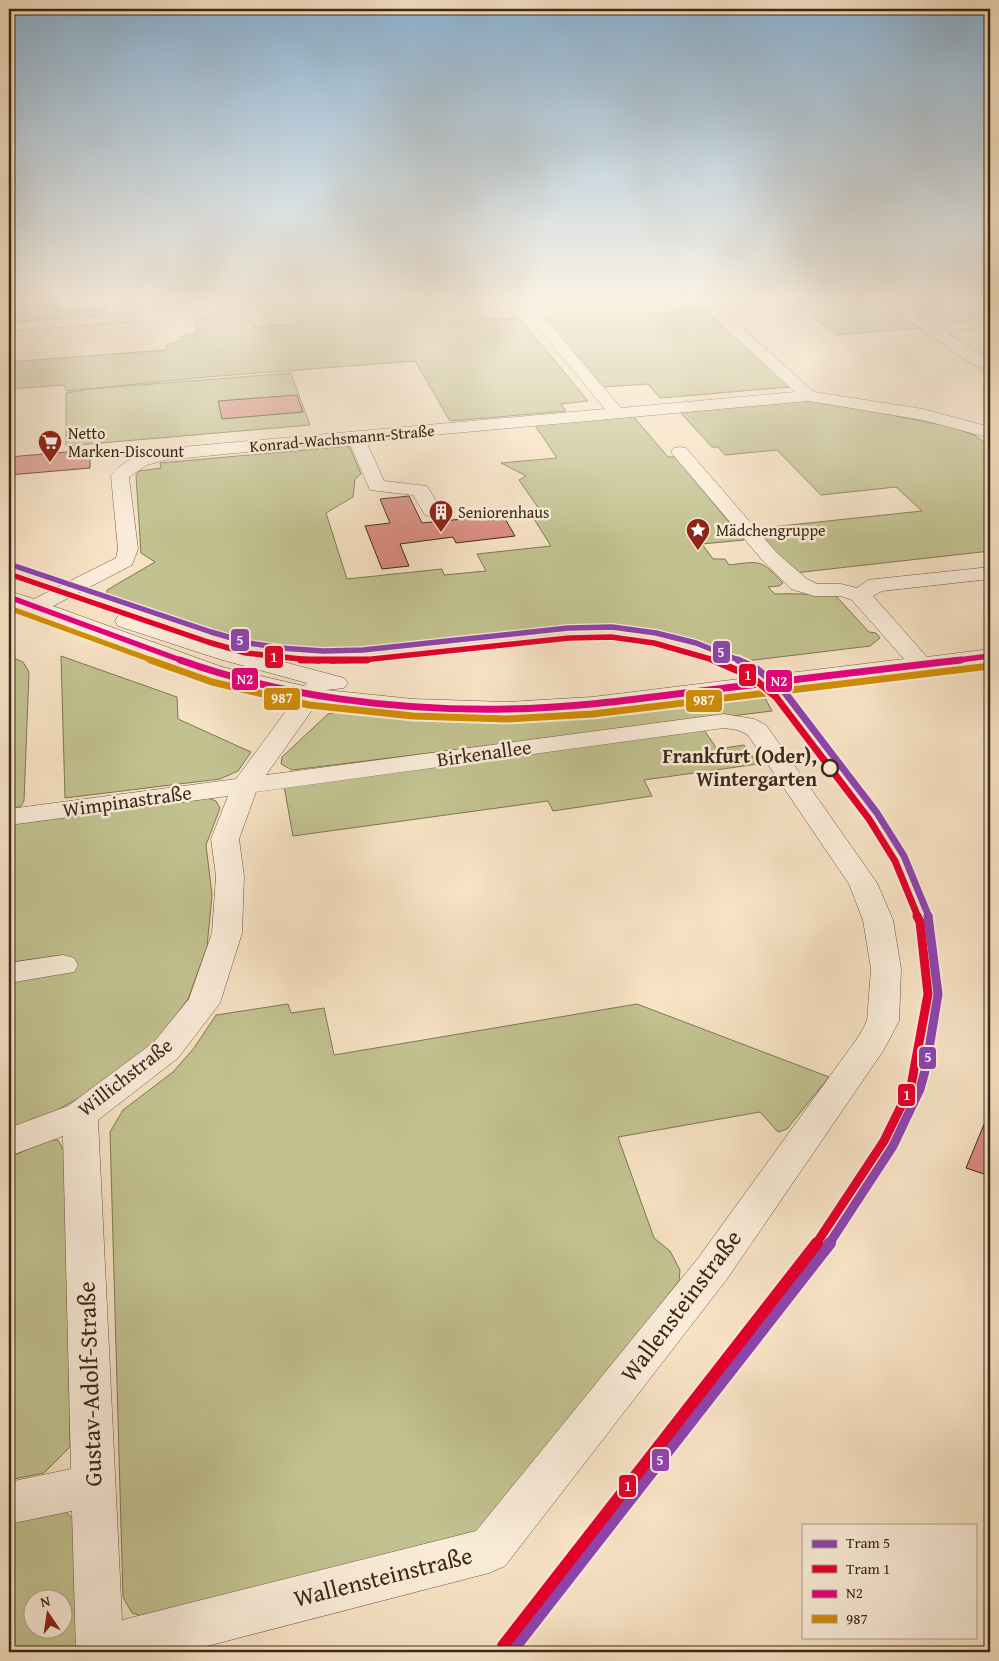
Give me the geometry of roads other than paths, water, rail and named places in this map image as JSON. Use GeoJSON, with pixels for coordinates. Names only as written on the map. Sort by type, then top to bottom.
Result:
{"type":"FeatureCollection","features":[{"type":"Feature","properties":{"kind":"street"},"geometry":{"type":"LineString","coordinates":[[588,380],[616,412]]}},
{"type":"Feature","properties":{"kind":"street"},"geometry":{"type":"LineString","coordinates":[[791,380],[809,396]]}},
{"type":"Feature","properties":{"kind":"street","name":"Konrad-Wachsmann-Straße"},"geometry":{"type":"LineString","coordinates":[[46,601],[125,561],[128,549],[120,476],[127,468],[150,458],[182,452],[809,396],[856,402],[960,423],[990,432]]}},
{"type":"Feature","properties":{"kind":"street"},"geometry":{"type":"LineString","coordinates":[[355,437],[377,486],[420,490],[432,511]]}},
{"type":"Feature","properties":{"kind":"street"},"geometry":{"type":"LineString","coordinates":[[680,452],[770,557],[799,584],[814,590],[841,590],[860,595],[914,657]]}},
{"type":"Feature","properties":{"kind":"street"},"geometry":{"type":"LineString","coordinates":[[860,595],[876,585],[990,573]]}},
{"type":"Feature","properties":{"kind":"street","name":"Birkenallee"},"geometry":{"type":"LineString","coordinates":[[9,580],[46,601],[214,672],[315,687],[413,706],[507,709],[611,702],[914,657],[990,640]]}},
{"type":"Feature","properties":{"kind":"street","name":"Birkenallee"},"geometry":{"type":"LineString","coordinates":[[9,597],[46,601]]}},
{"type":"Feature","properties":{"kind":"street","name":"Birkenallee"},"geometry":{"type":"LineString","coordinates":[[914,657],[990,656]]}},
{"type":"Feature","properties":{"kind":"street","name":"Willichstraße"},"geometry":{"type":"LineString","coordinates":[[9,1142],[80,1115],[166,1050],[204,1003],[227,933],[230,876],[225,839],[245,785],[315,687]]}},
{"type":"Feature","properties":{"kind":"street","name":"Birkenallee"},"geometry":{"type":"LineString","coordinates":[[245,785],[724,721]]}},
{"type":"Feature","properties":{"kind":"street","name":"Wallensteinstraße"},"geometry":{"type":"LineString","coordinates":[[100,1651],[489,1550],[713,1268],[871,1043],[883,1021],[886,969],[878,920],[863,883],[757,730],[750,725],[724,721]]}},
{"type":"Feature","properties":{"kind":"street","name":"Wimpinastraße"},"geometry":{"type":"LineString","coordinates":[[9,817],[245,785]]}},
{"type":"Feature","properties":{"kind":"street"},"geometry":{"type":"LineString","coordinates":[[9,973],[63,965]]}},
{"type":"Feature","properties":{"kind":"street","name":"Gustav-Adolf-Straße"},"geometry":{"type":"LineString","coordinates":[[80,1115],[100,1651]]}},
{"type":"Feature","properties":{"kind":"street"},"geometry":{"type":"LineString","coordinates":[[9,1503],[94,1485]]}},
{"type":"Feature","properties":{"kind":"tram line","name":"5"},"geometry":{"type":"LineString","coordinates":[[9,564],[211,632],[249,643],[281,648],[323,651],[363,650],[568,628],[612,627],[656,633],[696,643],[725,653],[757,669],[783,690],[877,813],[904,856],[930,920],[938,994],[926,1067],[920,1089],[893,1146],[835,1236],[511,1652]]}},
{"type":"Feature","properties":{"kind":"tram line","name":"1"},"geometry":{"type":"LineString","coordinates":[[9,574],[208,642],[246,653],[279,658],[322,661],[363,660],[569,638],[611,637],[654,643],[721,662],[752,677],[776,697],[869,819],[895,861],[920,922],[928,994],[911,1086],[884,1141],[827,1230],[503,1646]]}},
{"type":"Feature","properties":{"kind":"place","name":"Netto Marken-Discount"},"geometry":{"type":"Point","coordinates":[50,463]}},
{"type":"Feature","properties":{"kind":"place","name":"Seniorenhaus"},"geometry":{"type":"Point","coordinates":[441,533]}},
{"type":"Feature","properties":{"kind":"place","name":"Mädchengruppe"},"geometry":{"type":"Point","coordinates":[698,551]}},
{"type":"Feature","properties":{"kind":"place","name":"Frankfurt (Oder), Wintergarten"},"geometry":{"type":"Point","coordinates":[830,768]}}]}
